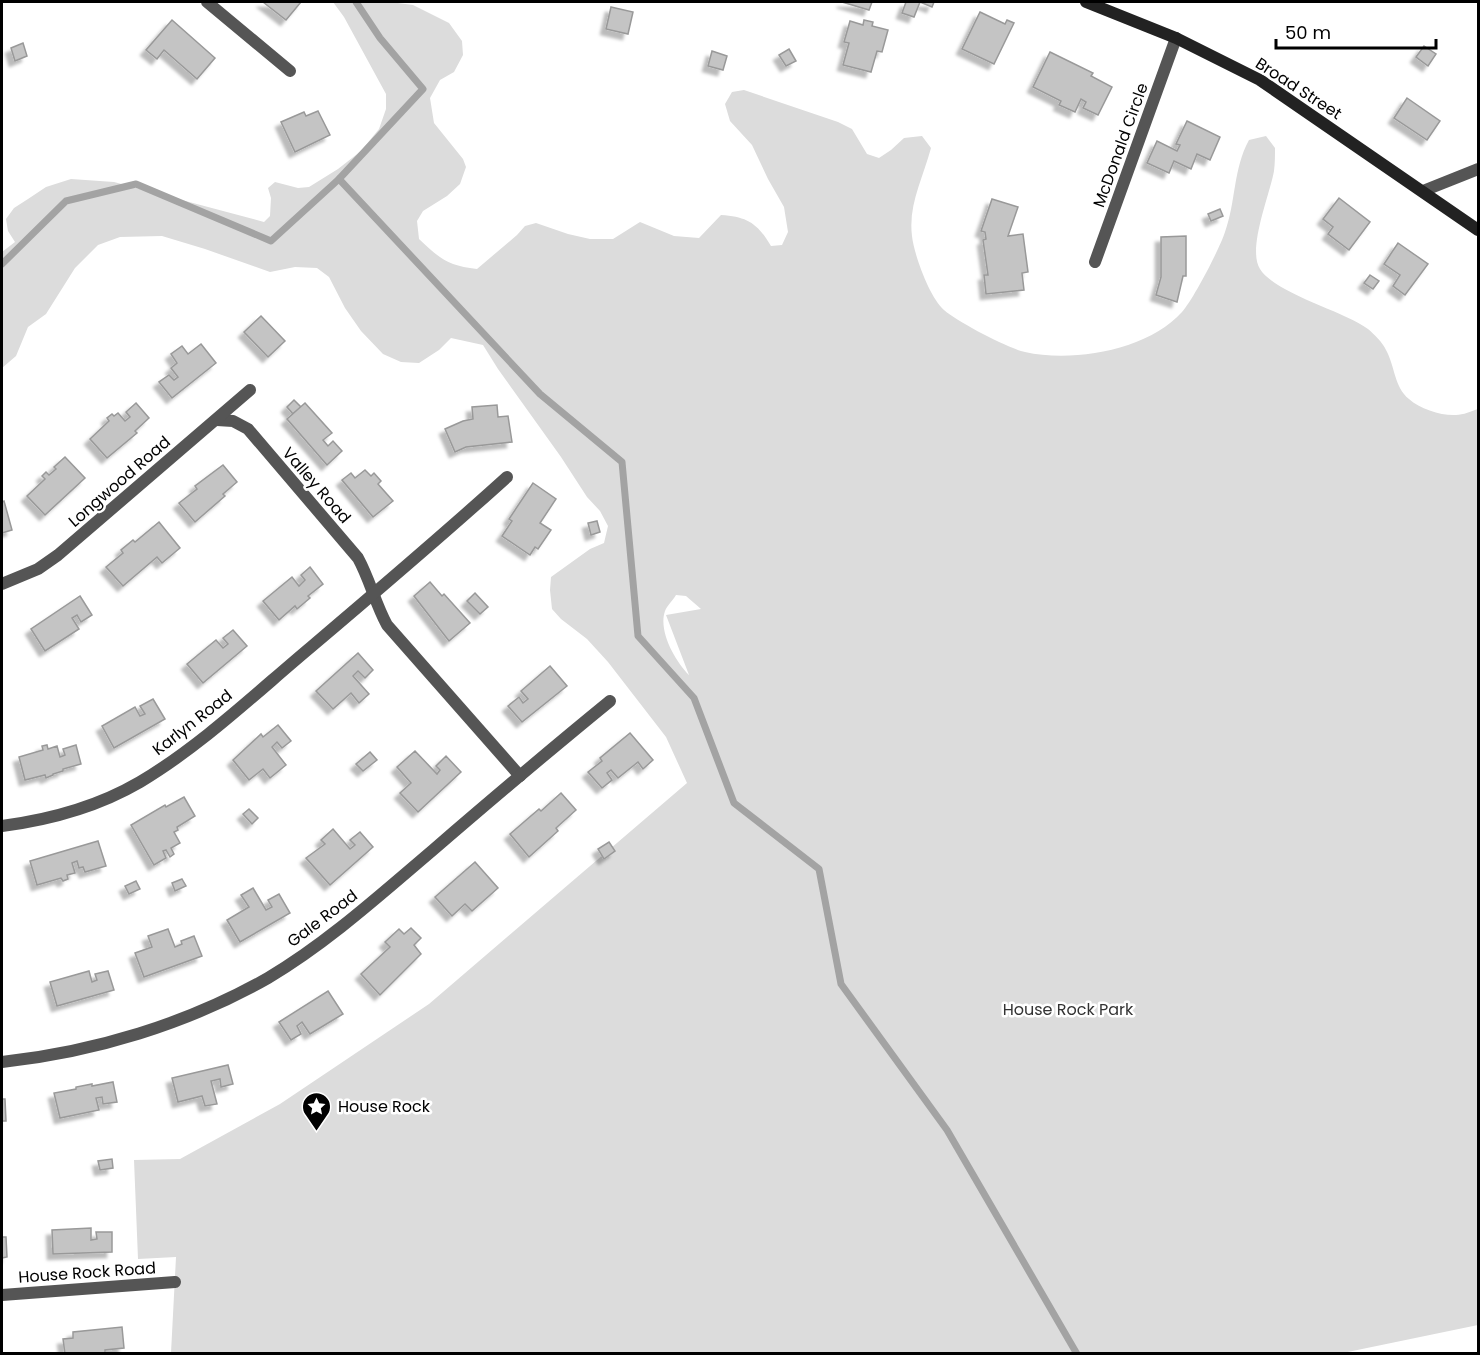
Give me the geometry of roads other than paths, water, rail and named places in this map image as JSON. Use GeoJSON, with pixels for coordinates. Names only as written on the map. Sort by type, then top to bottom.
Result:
{"type":"FeatureCollection","features":[{"type":"Feature","properties":{"kind":"main road","name":"Broad Street"},"geometry":{"type":"LineString","coordinates":[[1086,2],[1176,38],[1260,80],[1479,230]]}},
{"type":"Feature","properties":{"kind":"street"},"geometry":{"type":"LineString","coordinates":[[207,2],[290,70]]}},
{"type":"Feature","properties":{"kind":"street","name":"McDonald Circle"},"geometry":{"type":"LineString","coordinates":[[1095,262],[1176,38]]}},
{"type":"Feature","properties":{"kind":"street"},"geometry":{"type":"LineString","coordinates":[[1423,191],[1479,169]]}},
{"type":"Feature","properties":{"kind":"street","name":"Longwood Road"},"geometry":{"type":"LineString","coordinates":[[2,584],[38,569],[58,555],[250,390]]}},
{"type":"Feature","properties":{"kind":"street","name":"Valley Road"},"geometry":{"type":"LineString","coordinates":[[217,420],[233,421],[248,429],[358,558],[387,625],[520,776]]}},
{"type":"Feature","properties":{"kind":"street"},"geometry":{"type":"LineString","coordinates":[[375,593],[507,477]]}},
{"type":"Feature","properties":{"kind":"street","name":"Karlyn Road"},"geometry":{"type":"LineString","coordinates":[[2,826],[57,815],[98,801],[138,783],[203,738],[375,593]]}},
{"type":"Feature","properties":{"kind":"street","name":"Gale Road"},"geometry":{"type":"LineString","coordinates":[[2,1062],[71,1052],[119,1039],[181,1019],[225,1000],[269,977],[308,951],[381,895],[610,701]]}},
{"type":"Feature","properties":{"kind":"street","name":"House Rock Road"},"geometry":{"type":"LineString","coordinates":[[2,1295],[175,1282]]}},
{"type":"Feature","properties":{"kind":"waterway"},"geometry":{"type":"LineString","coordinates":[[2,264],[66,201],[136,184],[271,241],[339,179],[423,89],[380,38],[356,2]]}},
{"type":"Feature","properties":{"kind":"waterway"},"geometry":{"type":"LineString","coordinates":[[339,179],[540,394],[622,462],[638,636],[694,698],[734,803],[819,869],[841,984],[947,1130],[1077,1354]]}},
{"type":"Feature","properties":{"kind":"place","name":"House Rock"},"geometry":{"type":"Point","coordinates":[317,1132]}},
{"type":"Feature","properties":{"kind":"park label","name":"House Rock Park"},"geometry":{"type":"Point","coordinates":[1068,1009]}}]}
